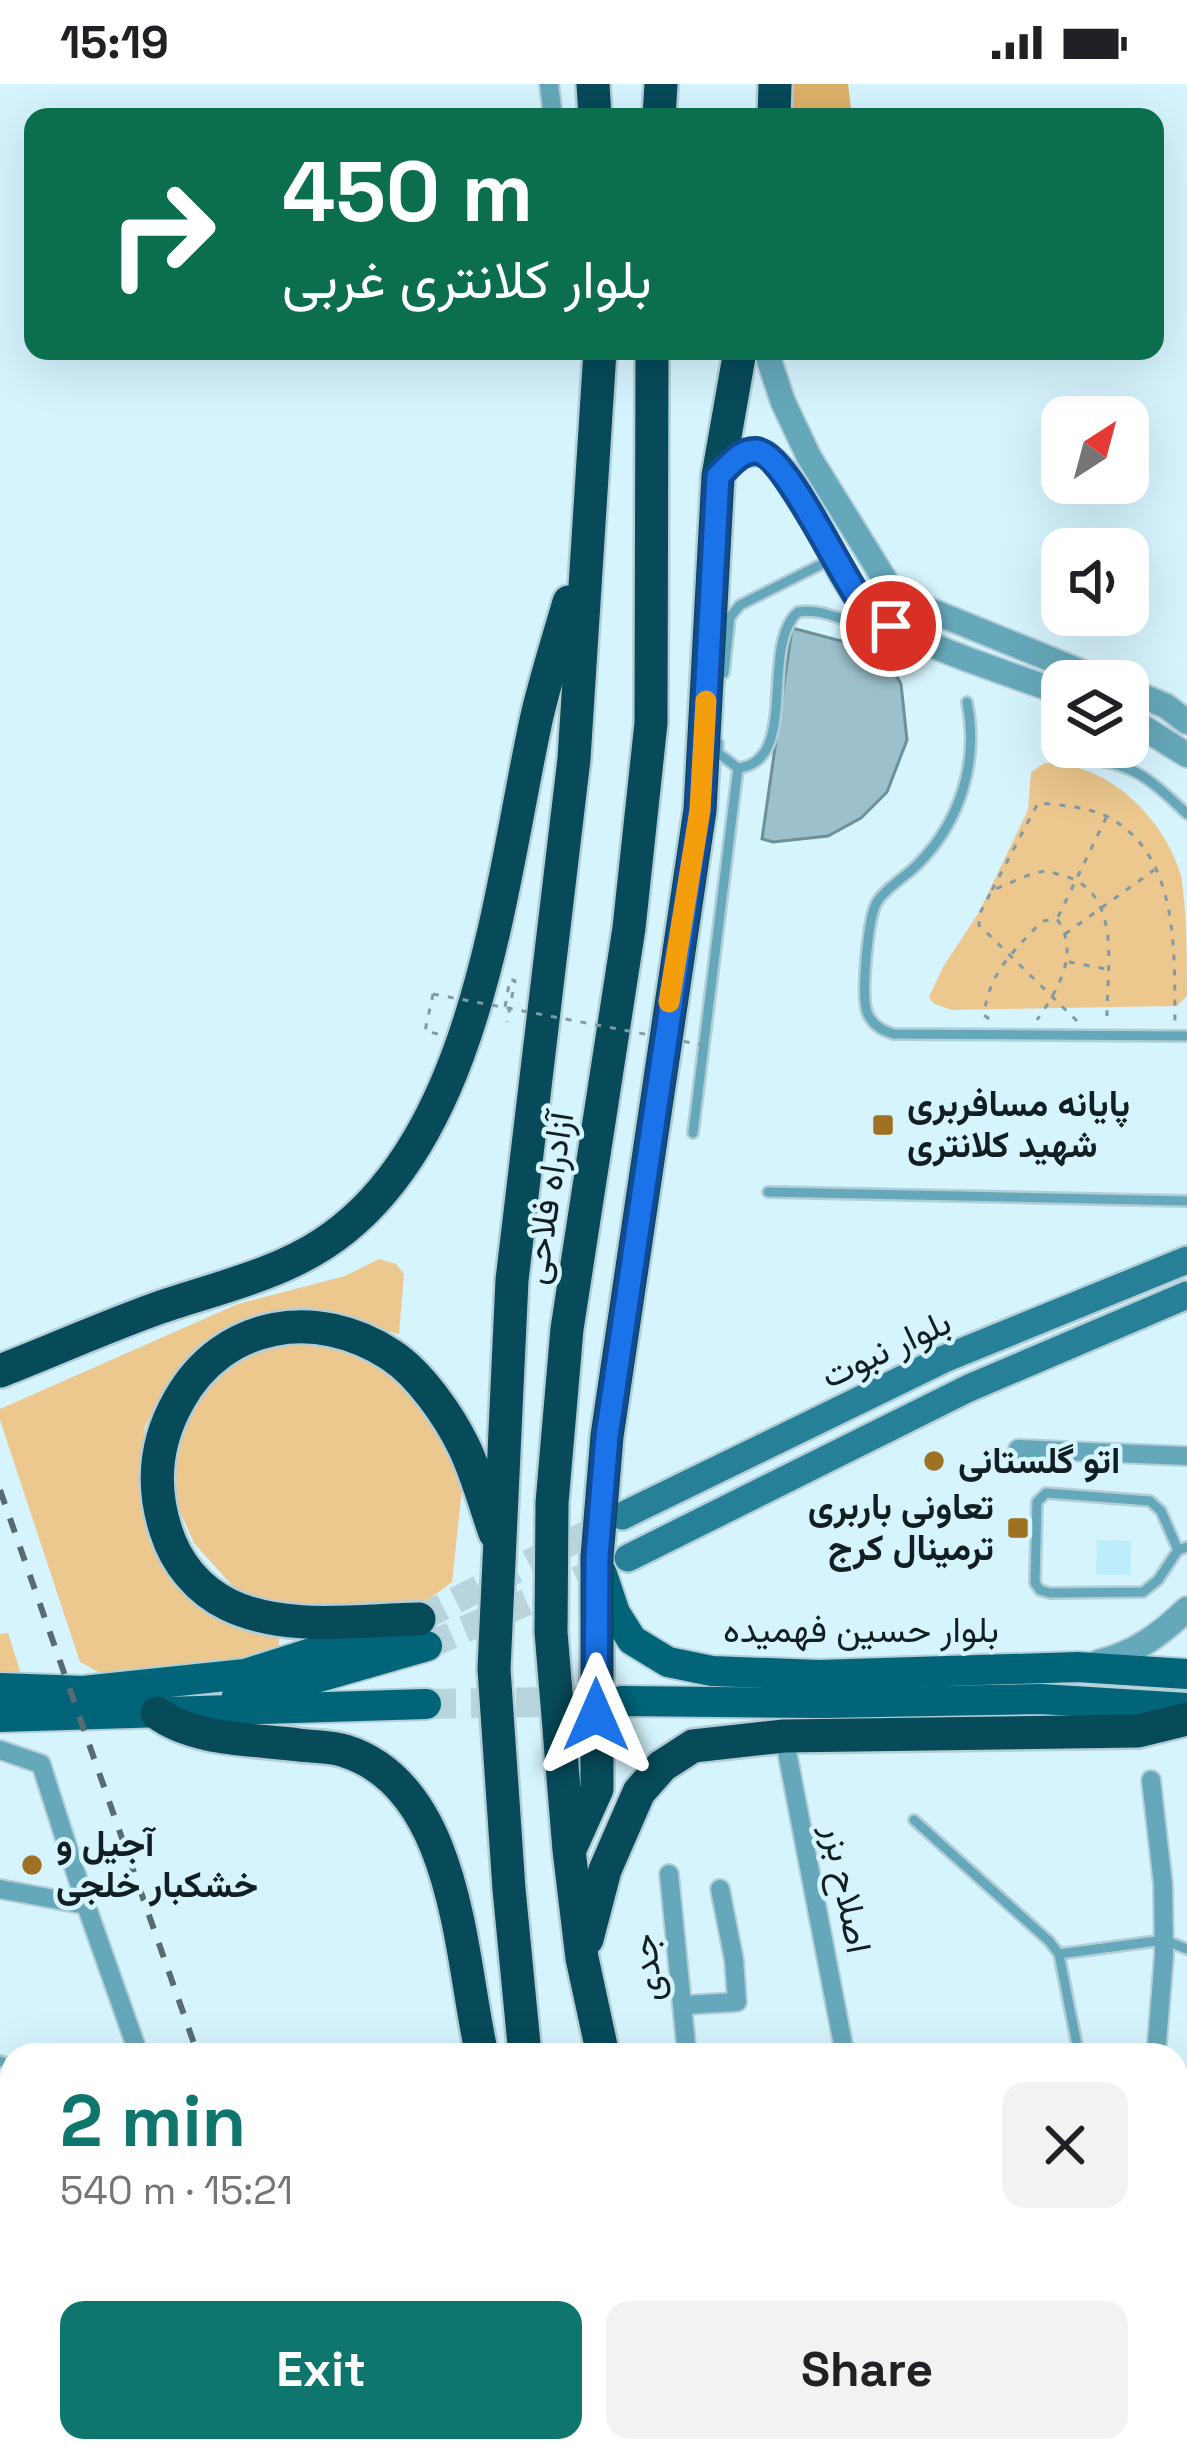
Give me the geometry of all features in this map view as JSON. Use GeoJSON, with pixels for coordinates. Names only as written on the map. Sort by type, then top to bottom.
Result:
{"type":"FeatureCollection","features":[{"type":"Feature","properties":{"kind":"highway","name":"آزادراه فلاحی"},"geometry":{"type":"LineString","coordinates":[[524,2043],[494,1669],[512,1280],[574,759],[599,360]]}},
{"type":"Feature","properties":{"kind":"highway","name":"آزادراه فلاحی"},"geometry":{"type":"LineString","coordinates":[[600,2043],[582,1958],[569,1850],[551,1632],[552,1503],[567,1329],[629,928],[651,723],[652,360]]}},
{"type":"Feature","properties":{"kind":"highway"},"geometry":{"type":"LineString","coordinates":[[569,1850],[597,1789],[612,1557],[607,1436],[700,810],[718,476],[738,360]]}},
{"type":"Feature","properties":{"kind":"highway"},"geometry":{"type":"LineString","coordinates":[[0,1371],[320,1247],[360,1217],[430,1118],[465,1040],[493,935],[538,712],[587,536]]}},
{"type":"Feature","properties":{"kind":"highway"},"geometry":{"type":"LineString","coordinates":[[423,1632],[268,1617],[228,1605],[190,1577],[171,1547],[159,1510],[156,1469],[165,1424],[189,1381],[222,1347],[267,1329],[318,1328],[368,1342],[395,1358],[464,1446],[501,1548]]}},
{"type":"Feature","properties":{"kind":"highway"},"geometry":{"type":"LineString","coordinates":[[157,1713],[208,1734],[345,1751],[382,1773],[413,1803],[447,1876],[480,2043]]}},
{"type":"Feature","properties":{"kind":"highway"},"geometry":{"type":"LineString","coordinates":[[582,1958],[620,1831],[639,1792],[662,1766],[693,1746],[784,1736],[1138,1731],[1187,1719]]}},
{"type":"Feature","properties":{"kind":"main road","name":"بلوار نبوت"},"geometry":{"type":"LineString","coordinates":[[622,1516],[944,1359],[1187,1260]]}},
{"type":"Feature","properties":{"kind":"main road","name":"بلوار نبوت"},"geometry":{"type":"LineString","coordinates":[[612,1557],[969,1388],[1178,1302]]}},
{"type":"Feature","properties":{"kind":"main road","name":"بلوار حسین فهمیده"},"geometry":{"type":"LineString","coordinates":[[612,1557],[615,1613],[632,1640],[668,1662],[712,1671],[819,1675],[1078,1667],[1187,1674]]}},
{"type":"Feature","properties":{"kind":"main road"},"geometry":{"type":"LineString","coordinates":[[0,1688],[83,1691],[245,1674],[423,1632]]}},
{"type":"Feature","properties":{"kind":"main road"},"geometry":{"type":"LineString","coordinates":[[157,1713],[166,1706],[284,1687],[423,1632]]}},
{"type":"Feature","properties":{"kind":"main road","name":"بلوار حسین فهمیده"},"geometry":{"type":"LineString","coordinates":[[622,1701],[1042,1699],[1187,1708]]}},
{"type":"Feature","properties":{"kind":"main road"},"geometry":{"type":"LineString","coordinates":[[0,1717],[426,1704]]}},
{"type":"Feature","properties":{"kind":"street"},"geometry":{"type":"LineString","coordinates":[[769,360],[809,457],[895,596],[1052,660]]}},
{"type":"Feature","properties":{"kind":"street"},"geometry":{"type":"LineString","coordinates":[[718,476],[741,454],[755,451],[767,454],[789,476]]}},
{"type":"Feature","properties":{"kind":"street"},"geometry":{"type":"LineString","coordinates":[[809,457],[792,454],[786,464],[789,476],[832,559],[866,608],[891,626],[1041,685]]}},
{"type":"Feature","properties":{"kind":"street"},"geometry":{"type":"LineString","coordinates":[[1149,699],[1187,722]]}},
{"type":"Feature","properties":{"kind":"street"},"geometry":{"type":"LineString","coordinates":[[1149,731],[1187,755]]}},
{"type":"Feature","properties":{"kind":"street"},"geometry":{"type":"LineString","coordinates":[[1018,1449],[1187,1456]]}},
{"type":"Feature","properties":{"kind":"street"},"geometry":{"type":"LineString","coordinates":[[1078,1667],[1125,1656],[1162,1633],[1187,1609]]}},
{"type":"Feature","properties":{"kind":"street","name":"اصلاح بزر"},"geometry":{"type":"LineString","coordinates":[[784,1736],[843,2043]]}},
{"type":"Feature","properties":{"kind":"street"},"geometry":{"type":"LineString","coordinates":[[0,1750],[41,1764],[135,2043]]}},
{"type":"Feature","properties":{"kind":"street"},"geometry":{"type":"LineString","coordinates":[[1151,1780],[1163,1884],[1157,2043]]}},
{"type":"Feature","properties":{"kind":"street","name":"جدی"},"geometry":{"type":"LineString","coordinates":[[669,1874],[687,2043]]}},
{"type":"Feature","properties":{"kind":"street"},"geometry":{"type":"LineString","coordinates":[[0,1889],[86,1905]]}},
{"type":"Feature","properties":{"kind":"street"},"geometry":{"type":"LineString","coordinates":[[685,2005],[739,2012],[720,1889]]}},
{"type":"Feature","properties":{"kind":"lane"},"geometry":{"type":"LineString","coordinates":[[722,691],[730,617],[740,605],[832,559]]}},
{"type":"Feature","properties":{"kind":"lane"},"geometry":{"type":"LineString","coordinates":[[738,768],[758,763],[772,736],[783,630],[792,617],[807,610],[863,627],[891,626]]}},
{"type":"Feature","properties":{"kind":"lane"},"geometry":{"type":"LineString","coordinates":[[967,701],[971,746],[955,811],[934,846],[882,895],[872,913],[865,1001],[870,1018],[880,1029],[894,1034],[1187,1036]]}},
{"type":"Feature","properties":{"kind":"lane"},"geometry":{"type":"LineString","coordinates":[[718,729],[718,753],[738,768]]}},
{"type":"Feature","properties":{"kind":"lane"},"geometry":{"type":"LineString","coordinates":[[693,1133],[738,768]]}},
{"type":"Feature","properties":{"kind":"lane"},"geometry":{"type":"LineString","coordinates":[[1128,768],[1153,782],[1187,814]]}},
{"type":"Feature","properties":{"kind":"lane"},"geometry":{"type":"LineString","coordinates":[[768,1192],[1187,1201]]}},
{"type":"Feature","properties":{"kind":"lane"},"geometry":{"type":"LineString","coordinates":[[1046,1493],[1150,1501],[1183,1549],[1143,1592],[1040,1590],[1035,1582],[1037,1502],[1046,1493]]}},
{"type":"Feature","properties":{"kind":"lane"},"geometry":{"type":"LineString","coordinates":[[914,1820],[1059,1954],[1077,2043]]}},
{"type":"Feature","properties":{"kind":"lane"},"geometry":{"type":"LineString","coordinates":[[1059,1954],[1164,1940],[1187,1949]]}},
{"type":"Feature","properties":{"kind":"path"},"geometry":{"type":"LineString","coordinates":[[1079,1022],[977,921],[1038,803],[1107,816],[1131,833],[1156,869],[1168,903],[1174,1023]]}},
{"type":"Feature","properties":{"kind":"path"},"geometry":{"type":"LineString","coordinates":[[1058,920],[1107,816]]}},
{"type":"Feature","properties":{"kind":"path"},"geometry":{"type":"LineString","coordinates":[[1065,934],[1156,869]]}},
{"type":"Feature","properties":{"kind":"path"},"geometry":{"type":"LineString","coordinates":[[992,890],[1047,871],[1076,880],[1089,890],[1108,926],[1107,1024]]}},
{"type":"Feature","properties":{"kind":"path"},"geometry":{"type":"LineString","coordinates":[[1036,1022],[1053,997],[1067,962],[1065,934],[1058,920]]}},
{"type":"Feature","properties":{"kind":"path"},"geometry":{"type":"LineString","coordinates":[[987,1019],[983,1015],[987,989],[1042,921],[1058,920]]}},
{"type":"Feature","properties":{"kind":"path"},"geometry":{"type":"LineString","coordinates":[[1067,962],[1106,968]]}},
{"type":"Feature","properties":{"kind":"path"},"geometry":{"type":"LineString","coordinates":[[471,1015],[507,1022],[515,980],[510,980],[505,1007]]}},
{"type":"Feature","properties":{"kind":"path"},"geometry":{"type":"LineString","coordinates":[[424,1030],[433,994],[708,1046]]}},
{"type":"Feature","properties":{"kind":"shaded area"},"geometry":{"type":"Polygon","coordinates":[[[787,84],[848,84],[851,108],[788,108],[787,84]]]}},
{"type":"Feature","properties":{"kind":"shaded area"},"geometry":{"type":"Polygon","coordinates":[[[1041,766],[1091,772],[1130,797],[1161,833],[1181,875],[1187,996],[1177,1006],[951,1010],[929,997],[979,912],[1028,810],[1031,772],[1041,766]]]}},
{"type":"Feature","properties":{"kind":"shaded area"},"geometry":{"type":"Polygon","coordinates":[[[379,1259],[396,1264],[404,1274],[399,1334],[320,1315],[232,1332],[196,1350],[145,1426],[142,1468],[150,1512],[241,1626],[279,1637],[279,1649],[254,1657],[108,1677],[80,1662],[0,1409],[238,1304],[345,1276],[379,1259]]]}},
{"type":"Feature","properties":{"kind":"shaded area"},"geometry":{"type":"Polygon","coordinates":[[[323,1340],[370,1353],[430,1407],[462,1489],[452,1582],[421,1605],[262,1610],[238,1592],[194,1543],[179,1509],[169,1458],[195,1389],[222,1364],[267,1344],[323,1340]]]}},
{"type":"Feature","properties":{"kind":"shaded area"},"geometry":{"type":"Polygon","coordinates":[[[1097,1540],[1131,1541],[1131,1575],[1096,1575],[1097,1540]]]}},
{"type":"Feature","properties":{"kind":"shaded area"},"geometry":{"type":"Polygon","coordinates":[[[8,1633],[22,1677],[0,1675],[0,1634],[8,1633]]]}},
{"type":"Feature","properties":{"kind":"building"},"geometry":{"type":"Polygon","coordinates":[[[792,628],[883,652],[901,684],[907,740],[887,792],[861,818],[828,836],[773,842],[762,839],[792,628]]]}},
{"type":"Feature","properties":{"kind":"tunnel"},"geometry":{"type":"LineString","coordinates":[[419,1619],[612,1521]]}},
{"type":"Feature","properties":{"kind":"tunnel"},"geometry":{"type":"LineString","coordinates":[[427,1646],[615,1563]]}},
{"type":"Feature","properties":{"kind":"tunnel"},"geometry":{"type":"LineString","coordinates":[[426,1704],[618,1701]]}},
{"type":"Feature","properties":{"kind":"railway"},"geometry":{"type":"LineString","coordinates":[[0,1490],[194,2043]]}},
{"type":"Feature","properties":{"kind":"slow traffic"},"geometry":{"type":"LineString","coordinates":[[669,1002],[700,810],[706,701]]}},
{"type":"Feature","properties":{"kind":"place","name":"پایانه مسافربری شهید کلانتری"},"geometry":{"type":"Point","coordinates":[883,1125]}},
{"type":"Feature","properties":{"kind":"place","name":"اتو گلستانی"},"geometry":{"type":"Point","coordinates":[934,1461]}},
{"type":"Feature","properties":{"kind":"place","name":"تعاونی باربری ترمینال کرج"},"geometry":{"type":"Point","coordinates":[1018,1528]}},
{"type":"Feature","properties":{"kind":"place","name":"آجیل و خشکبار خلجی"},"geometry":{"type":"Point","coordinates":[32,1865]}},
{"type":"Feature","properties":{"kind":"route"},"geometry":{"type":"LineString","coordinates":[[596,1715],[597,1557],[607,1436],[700,810],[718,476],[741,454],[755,451],[775,460],[866,608],[891,626]]}}]}
